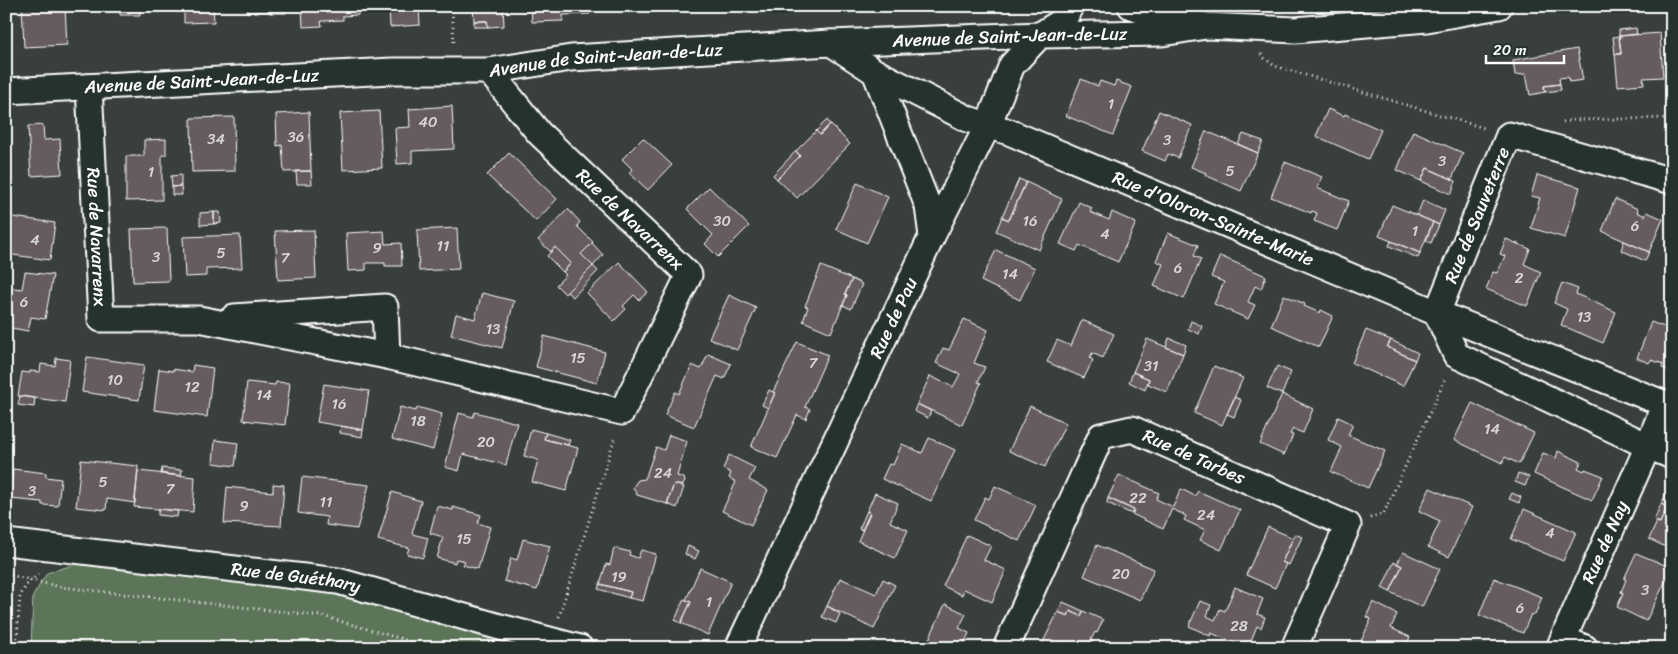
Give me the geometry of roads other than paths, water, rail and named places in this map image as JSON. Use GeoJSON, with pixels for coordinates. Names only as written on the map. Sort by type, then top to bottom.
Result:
{"type":"FeatureCollection","features":[{"type":"Feature","properties":{"kind":"street","name":"Rue de Pau"},"geometry":{"type":"LineString","coordinates":[[738,648],[932,236],[988,124],[1012,65],[1040,35],[1064,20],[1070,6]]}},
{"type":"Feature","properties":{"kind":"street"},"geometry":{"type":"LineString","coordinates":[[1138,7],[1171,19],[1206,26],[1295,30],[1427,19],[1499,6]]}},
{"type":"Feature","properties":{"kind":"street","name":"Avenue de Saint-Jean-de-Luz"},"geometry":{"type":"LineString","coordinates":[[6,91],[392,71],[489,71],[571,58],[1040,35],[1162,33],[1206,26]]}},
{"type":"Feature","properties":{"kind":"street","name":"Rue d'Oloron-Sainte-Marie"},"geometry":{"type":"LineString","coordinates":[[831,44],[875,72],[968,119],[1010,132],[1438,313],[1665,404],[1648,446]]}},
{"type":"Feature","properties":{"kind":"street","name":"Rue de Navarrenx"},"geometry":{"type":"LineString","coordinates":[[199,320],[387,356],[622,412],[689,275],[539,133],[489,71]]}},
{"type":"Feature","properties":{"kind":"street"},"geometry":{"type":"LineString","coordinates":[[875,72],[928,206],[932,236]]}},
{"type":"Feature","properties":{"kind":"street","name":"Rue de Navarrenx"},"geometry":{"type":"LineString","coordinates":[[89,87],[101,319],[199,320],[385,306],[387,356]]}},
{"type":"Feature","properties":{"kind":"street","name":"Rue de Sauveterre"},"geometry":{"type":"LineString","coordinates":[[1438,313],[1509,135],[1672,181]]}},
{"type":"Feature","properties":{"kind":"street"},"geometry":{"type":"LineString","coordinates":[[1438,313],[1456,355],[1672,456]]}},
{"type":"Feature","properties":{"kind":"street","name":"Rue de Tarbes"},"geometry":{"type":"LineString","coordinates":[[1006,648],[1101,436],[1132,429],[1348,525],[1294,648]]}},
{"type":"Feature","properties":{"kind":"street","name":"Rue de Nay"},"geometry":{"type":"LineString","coordinates":[[1569,645],[1648,446]]}},
{"type":"Feature","properties":{"kind":"street"},"geometry":{"type":"LineString","coordinates":[[6,542],[6,547]]}},
{"type":"Feature","properties":{"kind":"street","name":"Rue de Guéthary"},"geometry":{"type":"LineString","coordinates":[[6,542],[338,581],[580,648]]}}]}
